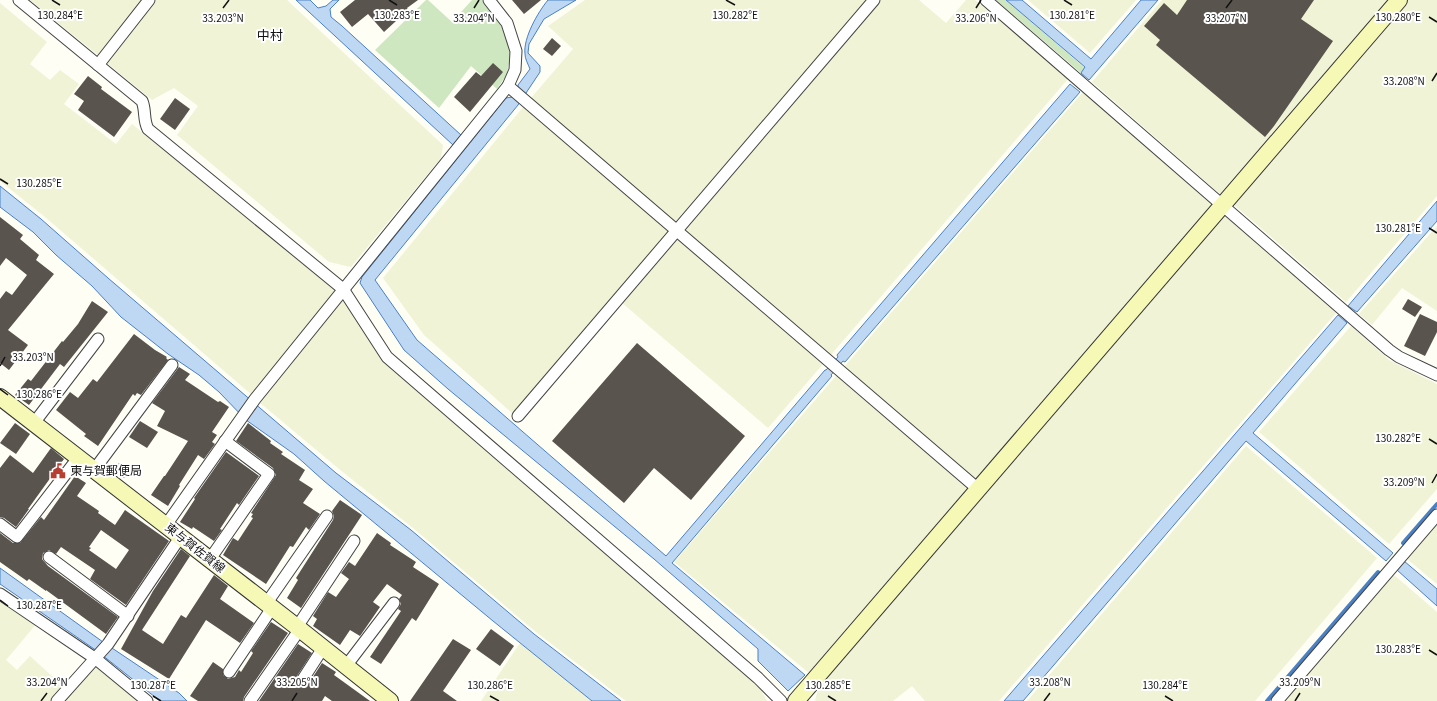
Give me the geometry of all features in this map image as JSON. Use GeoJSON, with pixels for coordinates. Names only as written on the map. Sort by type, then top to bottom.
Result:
{"type":"FeatureCollection","features":[{"type":"Feature","properties":{"kind":"street"},"geometry":{"type":"LineString","coordinates":[[19,0],[142,101],[145,122],[148,129],[342,289],[387,357],[758,678],[781,701]]}},
{"type":"Feature","properties":{"kind":"street"},"geometry":{"type":"LineString","coordinates":[[98,65],[150,0]]}},
{"type":"Feature","properties":{"kind":"street"},"geometry":{"type":"LineString","coordinates":[[166,525],[255,399],[342,289],[511,89],[515,70],[516,51],[507,24],[489,0]]}},
{"type":"Feature","properties":{"kind":"street"},"geometry":{"type":"LineString","coordinates":[[518,416],[874,0]]}},
{"type":"Feature","properties":{"kind":"street"},"geometry":{"type":"LineString","coordinates":[[986,0],[1389,350],[1437,375]]}},
{"type":"Feature","properties":{"kind":"street"},"geometry":{"type":"LineString","coordinates":[[796,701],[1399,0]]}},
{"type":"Feature","properties":{"kind":"street"},"geometry":{"type":"LineString","coordinates":[[511,89],[978,489]]}},
{"type":"Feature","properties":{"kind":"street"},"geometry":{"type":"LineString","coordinates":[[34,423],[98,338]]}},
{"type":"Feature","properties":{"kind":"street"},"geometry":{"type":"LineString","coordinates":[[94,470],[172,365]]}},
{"type":"Feature","properties":{"kind":"street","name":"東与賀佐賀線"},"geometry":{"type":"LineString","coordinates":[[2,401],[34,423],[181,536],[346,666],[385,700]]}},
{"type":"Feature","properties":{"kind":"street"},"geometry":{"type":"LineString","coordinates":[[210,560],[269,474],[225,441]]}},
{"type":"Feature","properties":{"kind":"street"},"geometry":{"type":"LineString","coordinates":[[0,524],[17,537],[78,458]]}},
{"type":"Feature","properties":{"kind":"street"},"geometry":{"type":"LineString","coordinates":[[1277,701],[1437,515]]}},
{"type":"Feature","properties":{"kind":"street"},"geometry":{"type":"LineString","coordinates":[[229,672],[269,606],[327,516]]}},
{"type":"Feature","properties":{"kind":"street"},"geometry":{"type":"LineString","coordinates":[[57,701],[98,657],[108,644],[181,536]]}},
{"type":"Feature","properties":{"kind":"street"},"geometry":{"type":"LineString","coordinates":[[250,701],[354,541]]}},
{"type":"Feature","properties":{"kind":"street"},"geometry":{"type":"LineString","coordinates":[[49,557],[128,616]]}},
{"type":"Feature","properties":{"kind":"street"},"geometry":{"type":"LineString","coordinates":[[0,594],[98,657],[147,701]]}},
{"type":"Feature","properties":{"kind":"street"},"geometry":{"type":"LineString","coordinates":[[346,666],[394,603]]}},
{"type":"Feature","properties":{"kind":"street"},"geometry":{"type":"LineString","coordinates":[[303,679],[323,648]]}},
{"type":"Feature","properties":{"kind":"green space"},"geometry":{"type":"Polygon","coordinates":[[[30,0],[143,0],[99,56],[30,0]]]}},
{"type":"Feature","properties":{"kind":"green space"},"geometry":{"type":"Polygon","coordinates":[[[156,0],[287,0],[443,145],[441,158],[351,267],[329,262],[177,135],[198,106],[174,88],[152,100],[106,62],[156,0]]]}},
{"type":"Feature","properties":{"kind":"green space"},"geometry":{"type":"Polygon","coordinates":[[[426,0],[428,0],[452,22],[472,0],[482,0],[501,25],[511,52],[507,74],[497,89],[471,66],[439,108],[375,50],[426,0]]]}},
{"type":"Feature","properties":{"kind":"green space"},"geometry":{"type":"Polygon","coordinates":[[[585,0],[867,0],[675,222],[531,98],[573,49],[548,26],[585,0]]]}},
{"type":"Feature","properties":{"kind":"green space"},"geometry":{"type":"Polygon","coordinates":[[[880,0],[919,0],[946,23],[966,0],[975,0],[1068,79],[830,356],[683,230],[880,0]]]}},
{"type":"Feature","properties":{"kind":"green space"},"geometry":{"type":"Polygon","coordinates":[[[996,0],[1006,0],[1085,68],[1081,73],[996,0]]]}},
{"type":"Feature","properties":{"kind":"green space"},"geometry":{"type":"Polygon","coordinates":[[[1028,0],[1136,0],[1090,53],[1028,0]]]}},
{"type":"Feature","properties":{"kind":"green space"},"geometry":{"type":"Polygon","coordinates":[[[1162,0],[1388,0],[1220,194],[1092,82],[1162,0]]]}},
{"type":"Feature","properties":{"kind":"green space"},"geometry":{"type":"Polygon","coordinates":[[[1408,0],[1437,0],[1437,196],[1346,302],[1233,204],[1408,0]]]}},
{"type":"Feature","properties":{"kind":"green space"},"geometry":{"type":"Polygon","coordinates":[[[0,3],[47,42],[30,64],[50,80],[60,70],[79,84],[64,104],[116,144],[132,124],[335,290],[252,395],[45,217],[0,181],[0,3]]]}},
{"type":"Feature","properties":{"kind":"green space"},"geometry":{"type":"Polygon","coordinates":[[[1083,92],[1212,205],[976,480],[844,367],[1083,92]]]}},
{"type":"Feature","properties":{"kind":"green space"},"geometry":{"type":"Polygon","coordinates":[[[524,106],[669,232],[513,414],[424,335],[383,278],[524,106]]]}},
{"type":"Feature","properties":{"kind":"green space"},"geometry":{"type":"Polygon","coordinates":[[[1225,215],[1336,313],[999,701],[925,701],[912,686],[893,701],[816,701],[819,687],[1225,215]]]}},
{"type":"Feature","properties":{"kind":"green space"},"geometry":{"type":"Polygon","coordinates":[[[1437,226],[1437,311],[1402,288],[1372,325],[1359,314],[1437,226]]]}},
{"type":"Feature","properties":{"kind":"green space"},"geometry":{"type":"Polygon","coordinates":[[[677,238],[823,364],[768,428],[621,302],[677,238]]]}},
{"type":"Feature","properties":{"kind":"green space"},"geometry":{"type":"Polygon","coordinates":[[[339,301],[345,301],[382,359],[760,688],[767,701],[626,701],[536,632],[413,528],[259,402],[339,301]]]}},
{"type":"Feature","properties":{"kind":"green space"},"geometry":{"type":"Polygon","coordinates":[[[1351,326],[1389,360],[1437,384],[1437,489],[1389,544],[1259,432],[1351,326]]]}},
{"type":"Feature","properties":{"kind":"green space"},"geometry":{"type":"Polygon","coordinates":[[[836,376],[968,488],[809,673],[674,562],[836,376]]]}},
{"type":"Feature","properties":{"kind":"green space"},"geometry":{"type":"Polygon","coordinates":[[[1246,446],[1377,558],[1255,701],[1027,701],[1246,446]]]}},
{"type":"Feature","properties":{"kind":"green space"},"geometry":{"type":"Polygon","coordinates":[[[1437,523],[1437,584],[1406,558],[1437,523]]]}},
{"type":"Feature","properties":{"kind":"green space"},"geometry":{"type":"Polygon","coordinates":[[[1394,575],[1437,612],[1437,701],[1284,701],[1394,575]]]}},
{"type":"Feature","properties":{"kind":"green space"},"geometry":{"type":"Polygon","coordinates":[[[0,598],[37,623],[6,660],[17,670],[30,656],[64,687],[51,701],[0,701],[0,598]]]}},
{"type":"Feature","properties":{"kind":"green space"},"geometry":{"type":"Polygon","coordinates":[[[520,643],[592,701],[481,701],[520,643]]]}},
{"type":"Feature","properties":{"kind":"green space"},"geometry":{"type":"Polygon","coordinates":[[[95,666],[139,701],[63,701],[95,666]]]}},
{"type":"Feature","properties":{"kind":"water"},"geometry":{"type":"Polygon","coordinates":[[[296,0],[310,0],[318,8],[326,6],[333,0],[339,0],[330,9],[331,17],[461,135],[453,145],[296,0]]]}},
{"type":"Feature","properties":{"kind":"water"},"geometry":{"type":"Polygon","coordinates":[[[548,0],[576,0],[544,19],[529,44],[528,53],[540,66],[540,72],[518,105],[375,280],[417,340],[666,556],[825,370],[838,357],[837,355],[1070,84],[1080,92],[845,362],[843,361],[831,375],[832,376],[672,563],[805,675],[788,691],[758,661],[758,649],[654,559],[448,389],[404,350],[360,283],[362,277],[506,98],[512,97],[518,90],[518,85],[530,69],[525,54],[526,40],[536,18],[548,0]]]}},
{"type":"Feature","properties":{"kind":"water"},"geometry":{"type":"Polygon","coordinates":[[[1006,0],[1022,0],[1091,59],[1141,0],[1158,0],[1089,80],[1081,73],[1085,67],[1006,0]]]}},
{"type":"Feature","properties":{"kind":"water"},"geometry":{"type":"Polygon","coordinates":[[[0,186],[41,219],[336,473],[411,530],[534,634],[621,701],[592,701],[324,481],[294,454],[246,420],[219,392],[199,375],[168,354],[121,317],[92,286],[56,255],[33,232],[0,207],[0,186]]]}},
{"type":"Feature","properties":{"kind":"water"},"geometry":{"type":"Polygon","coordinates":[[[1437,201],[1437,221],[1357,312],[1348,306],[1437,201]]]}},
{"type":"Feature","properties":{"kind":"water"},"geometry":{"type":"Polygon","coordinates":[[[1338,315],[1347,323],[1253,433],[1393,553],[1386,561],[1246,441],[1023,701],[1004,701],[1338,315]]]}},
{"type":"Feature","properties":{"kind":"water"},"geometry":{"type":"Polygon","coordinates":[[[1404,561],[1437,589],[1437,606],[1397,570],[1404,561]]]}},
{"type":"Feature","properties":{"kind":"water"},"geometry":{"type":"Polygon","coordinates":[[[0,568],[103,642],[179,693],[187,701],[160,701],[97,651],[0,584],[0,568]]]}},
{"type":"Feature","properties":{"kind":"building"},"geometry":{"type":"Polygon","coordinates":[[[355,0],[418,0],[407,8],[408,10],[384,32],[368,14],[352,27],[340,12],[355,0]]]}},
{"type":"Feature","properties":{"kind":"building"},"geometry":{"type":"Polygon","coordinates":[[[512,0],[541,0],[524,14],[512,0]]]}},
{"type":"Feature","properties":{"kind":"building"},"geometry":{"type":"Polygon","coordinates":[[[1187,0],[1314,0],[1301,19],[1333,41],[1265,137],[1156,45],[1160,40],[1144,26],[1164,3],[1177,15],[1187,0]]]}},
{"type":"Feature","properties":{"kind":"building"},"geometry":{"type":"Polygon","coordinates":[[[552,38],[561,46],[552,56],[543,49],[552,38]]]}},
{"type":"Feature","properties":{"kind":"building"},"geometry":{"type":"Polygon","coordinates":[[[493,63],[503,72],[470,112],[454,97],[476,72],[481,76],[493,63]]]}},
{"type":"Feature","properties":{"kind":"building"},"geometry":{"type":"Polygon","coordinates":[[[88,76],[102,87],[101,89],[132,112],[114,137],[78,110],[84,101],[74,94],[88,76]]]}},
{"type":"Feature","properties":{"kind":"building"},"geometry":{"type":"Polygon","coordinates":[[[175,98],[190,109],[175,130],[160,119],[175,98]]]}},
{"type":"Feature","properties":{"kind":"building"},"geometry":{"type":"Polygon","coordinates":[[[0,217],[23,235],[20,239],[39,255],[36,260],[54,274],[8,330],[28,345],[9,370],[0,363],[0,299],[6,291],[12,295],[27,275],[6,258],[0,266],[0,217]]]}},
{"type":"Feature","properties":{"kind":"building"},"geometry":{"type":"Polygon","coordinates":[[[1408,299],[1422,307],[1415,317],[1402,309],[1408,299]]]}},
{"type":"Feature","properties":{"kind":"building"},"geometry":{"type":"Polygon","coordinates":[[[92,301],[108,312],[64,367],[60,364],[29,405],[15,395],[28,379],[31,381],[62,341],[63,342],[78,324],[92,301]]]}},
{"type":"Feature","properties":{"kind":"building"},"geometry":{"type":"Polygon","coordinates":[[[1420,314],[1437,322],[1437,332],[1425,356],[1404,346],[1420,314]]]}},
{"type":"Feature","properties":{"kind":"building"},"geometry":{"type":"Polygon","coordinates":[[[134,334],[167,357],[166,358],[168,360],[141,395],[137,393],[135,396],[133,394],[98,446],[84,436],[86,434],[56,410],[70,392],[78,398],[93,379],[97,382],[134,334]]]}},
{"type":"Feature","properties":{"kind":"building"},"geometry":{"type":"Polygon","coordinates":[[[637,343],[745,436],[691,500],[654,468],[624,503],[552,441],[637,343]]]}},
{"type":"Feature","properties":{"kind":"building"},"geometry":{"type":"Polygon","coordinates":[[[179,367],[190,374],[185,380],[218,402],[220,401],[229,407],[212,432],[217,435],[212,442],[215,444],[204,459],[198,455],[168,506],[151,495],[188,441],[157,426],[165,411],[152,403],[179,367]]]}},
{"type":"Feature","properties":{"kind":"building"},"geometry":{"type":"Polygon","coordinates":[[[140,421],[158,432],[147,448],[129,437],[140,421]]]}},
{"type":"Feature","properties":{"kind":"building"},"geometry":{"type":"Polygon","coordinates":[[[15,423],[30,434],[16,454],[0,443],[15,423]]]}},
{"type":"Feature","properties":{"kind":"building"},"geometry":{"type":"Polygon","coordinates":[[[248,423],[271,441],[270,443],[283,452],[281,454],[305,470],[299,480],[313,489],[303,503],[320,514],[309,530],[306,527],[293,547],[290,546],[266,584],[223,555],[233,538],[238,541],[253,518],[251,517],[253,514],[251,513],[276,475],[273,468],[236,441],[248,423]]]}},
{"type":"Feature","properties":{"kind":"building"},"geometry":{"type":"Polygon","coordinates":[[[51,448],[64,459],[16,527],[4,518],[0,517],[0,468],[10,455],[33,473],[51,448]]]}},
{"type":"Feature","properties":{"kind":"building"},"geometry":{"type":"Polygon","coordinates":[[[226,452],[259,476],[239,505],[237,503],[214,541],[193,527],[192,529],[180,522],[195,499],[194,498],[226,452]]]}},
{"type":"Feature","properties":{"kind":"building"},"geometry":{"type":"Polygon","coordinates":[[[119,463],[129,469],[124,478],[113,471],[119,463]]]}},
{"type":"Feature","properties":{"kind":"building"},"geometry":{"type":"Polygon","coordinates":[[[75,476],[86,483],[77,496],[99,511],[98,513],[115,525],[125,510],[169,541],[126,605],[90,579],[95,570],[61,547],[56,554],[49,550],[43,553],[42,559],[48,566],[118,617],[106,634],[46,590],[29,579],[27,581],[0,562],[0,533],[13,543],[20,543],[41,517],[44,520],[75,476]],[[101,530],[89,547],[91,548],[89,550],[116,569],[129,550],[101,530]]]}},
{"type":"Feature","properties":{"kind":"building"},"geometry":{"type":"Polygon","coordinates":[[[340,500],[362,515],[301,608],[287,598],[298,580],[296,578],[333,520],[334,516],[332,511],[340,500]]]}},
{"type":"Feature","properties":{"kind":"building"},"geometry":{"type":"Polygon","coordinates":[[[377,533],[391,543],[390,545],[416,562],[413,567],[439,584],[416,621],[412,618],[381,664],[370,657],[401,611],[398,609],[401,604],[399,599],[402,595],[387,584],[373,602],[380,607],[360,636],[350,630],[340,645],[313,626],[317,619],[313,616],[328,592],[336,597],[349,579],[341,573],[349,562],[355,566],[377,533]]]}},
{"type":"Feature","properties":{"kind":"building"},"geometry":{"type":"Polygon","coordinates":[[[181,549],[190,556],[142,630],[163,644],[181,615],[186,618],[214,575],[228,586],[220,599],[254,623],[240,643],[206,620],[169,679],[121,649],[153,591],[181,549]]]}},
{"type":"Feature","properties":{"kind":"building"},"geometry":{"type":"Polygon","coordinates":[[[271,622],[288,633],[244,697],[243,701],[198,701],[190,696],[213,662],[223,669],[223,675],[228,679],[235,677],[239,670],[241,672],[253,653],[251,651],[271,622]]]}},
{"type":"Feature","properties":{"kind":"building"},"geometry":{"type":"Polygon","coordinates":[[[491,629],[514,646],[500,666],[476,649],[491,629]]]}},
{"type":"Feature","properties":{"kind":"building"},"geometry":{"type":"Polygon","coordinates":[[[453,639],[471,650],[443,691],[457,701],[410,701],[453,639]]]}},
{"type":"Feature","properties":{"kind":"building"},"geometry":{"type":"Polygon","coordinates":[[[298,644],[312,653],[297,676],[297,682],[299,685],[303,686],[309,683],[322,663],[336,672],[334,675],[370,701],[332,701],[325,696],[322,701],[259,701],[298,644]]]}},
{"type":"Feature","properties":{"kind":"waterway"},"geometry":{"type":"LineString","coordinates":[[1403,543],[1437,504]]}},
{"type":"Feature","properties":{"kind":"waterway"},"geometry":{"type":"LineString","coordinates":[[1267,701],[1378,572]]}},
{"type":"Feature","properties":{"kind":"place","name":"東与賀郵便局"},"geometry":{"type":"Point","coordinates":[58,471]}},
{"type":"Feature","properties":{"kind":"district","name":"中村"},"geometry":{"type":"Point","coordinates":[270,35]}}]}
